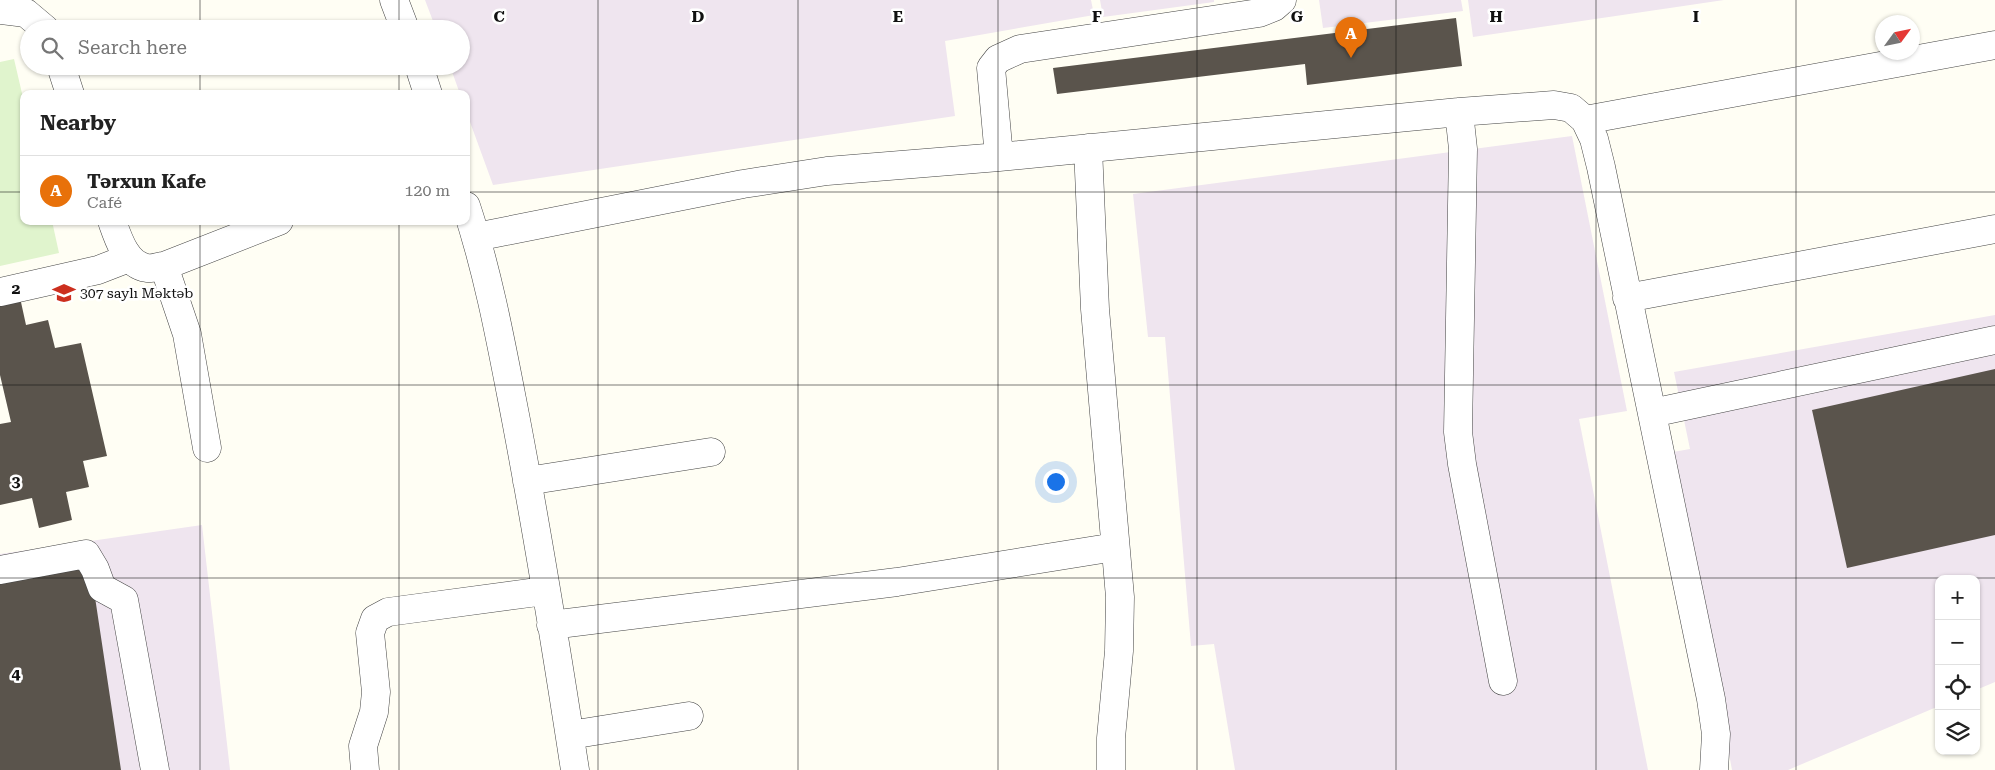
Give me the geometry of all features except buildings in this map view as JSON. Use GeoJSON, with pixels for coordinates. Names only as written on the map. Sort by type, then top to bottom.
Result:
{"type":"FeatureCollection","features":[{"type":"Feature","properties":{"kind":"street"},"geometry":{"type":"LineString","coordinates":[[394,0],[402,20]]}},
{"type":"Feature","properties":{"kind":"street"},"geometry":{"type":"LineString","coordinates":[[999,157],[991,68],[998,59],[1020,49],[1259,13],[1274,7],[1282,0]]}},
{"type":"Feature","properties":{"kind":"street"},"geometry":{"type":"LineString","coordinates":[[0,10],[26,13],[34,20]]}},
{"type":"Feature","properties":{"kind":"street"},"geometry":{"type":"LineString","coordinates":[[1585,120],[1995,45]]}},
{"type":"Feature","properties":{"kind":"street"},"geometry":{"type":"LineString","coordinates":[[64,75],[69,90]]}},
{"type":"Feature","properties":{"kind":"street"},"geometry":{"type":"LineString","coordinates":[[422,75],[427,90]]}},
{"type":"Feature","properties":{"kind":"street"},"geometry":{"type":"LineString","coordinates":[[476,237],[743,184],[827,171],[999,157],[1459,112],[1554,105],[1571,108],[1585,120],[1594,139],[1711,699],[1716,734],[1714,770]]}},
{"type":"Feature","properties":{"kind":"street"},"geometry":{"type":"LineString","coordinates":[[1459,112],[1463,149],[1458,432],[1462,464],[1502,681]]}},
{"type":"Feature","properties":{"kind":"street"},"geometry":{"type":"LineString","coordinates":[[1088,148],[1095,309],[1120,597],[1119,651],[1111,738],[1111,770]]}},
{"type":"Feature","properties":{"kind":"street"},"geometry":{"type":"LineString","coordinates":[[470,218],[476,237],[508,380],[527,481],[575,770]]}},
{"type":"Feature","properties":{"kind":"street"},"geometry":{"type":"LineString","coordinates":[[114,225],[122,247],[129,258],[148,268],[164,266],[269,225]]}},
{"type":"Feature","properties":{"kind":"street"},"geometry":{"type":"LineString","coordinates":[[1627,298],[1995,229]]}},
{"type":"Feature","properties":{"kind":"street"},"geometry":{"type":"LineString","coordinates":[[0,292],[98,270],[129,258]]}},
{"type":"Feature","properties":{"kind":"street"},"geometry":{"type":"LineString","coordinates":[[164,266],[187,334],[207,448]]}},
{"type":"Feature","properties":{"kind":"street"},"geometry":{"type":"LineString","coordinates":[[1652,412],[1995,340]]}},
{"type":"Feature","properties":{"kind":"street"},"geometry":{"type":"LineString","coordinates":[[527,481],[711,452]]}},
{"type":"Feature","properties":{"kind":"street"},"geometry":{"type":"LineString","coordinates":[[551,625],[897,582],[1116,547]]}},
{"type":"Feature","properties":{"kind":"street"},"geometry":{"type":"LineString","coordinates":[[0,570],[86,554],[95,569],[102,588],[124,600],[155,770]]}},
{"type":"Feature","properties":{"kind":"street"},"geometry":{"type":"LineString","coordinates":[[365,770],[363,746],[374,712],[376,692],[370,633],[375,619],[388,612],[545,591]]}},
{"type":"Feature","properties":{"kind":"street"},"geometry":{"type":"LineString","coordinates":[[570,736],[689,716]]}},
{"type":"Feature","properties":{"kind":"shaded area"},"geometry":{"type":"Polygon","coordinates":[[[425,0],[1091,0],[1094,15],[945,41],[955,116],[493,185],[470,122],[470,90],[459,90],[453,75],[470,75],[470,20],[433,20],[425,0]]]}},
{"type":"Feature","properties":{"kind":"shaded area"},"geometry":{"type":"Polygon","coordinates":[[[1100,0],[1214,0],[1214,2],[1103,17],[1100,0]]]}},
{"type":"Feature","properties":{"kind":"shaded area"},"geometry":{"type":"Polygon","coordinates":[[[1319,0],[1461,0],[1463,11],[1323,28],[1319,0]]]}},
{"type":"Feature","properties":{"kind":"shaded area"},"geometry":{"type":"Polygon","coordinates":[[[1468,0],[1724,0],[1473,37],[1468,0]]]}},
{"type":"Feature","properties":{"kind":"shaded area"},"geometry":{"type":"Polygon","coordinates":[[[1572,136],[1627,411],[1579,419],[1648,770],[1235,770],[1214,644],[1191,646],[1165,337],[1148,337],[1133,194],[1572,136]]]}},
{"type":"Feature","properties":{"kind":"shaded area"},"geometry":{"type":"Polygon","coordinates":[[[1995,315],[1995,682],[1980,688],[1980,575],[1935,575],[1935,708],[1788,770],[1732,770],[1673,452],[1690,449],[1674,372],[1995,315]]]}},
{"type":"Feature","properties":{"kind":"shaded area"},"geometry":{"type":"Polygon","coordinates":[[[202,525],[230,770],[0,770],[0,554],[202,525]]]}},
{"type":"Feature","properties":{"kind":"green space"},"geometry":{"type":"Polygon","coordinates":[[[14,59],[21,90],[20,225],[53,225],[59,253],[0,266],[0,62],[14,59]]]}},
{"type":"Feature","properties":{"kind":"place","name":"Tərxun Kafe"},"geometry":{"type":"Point","coordinates":[1351,58]}},
{"type":"Feature","properties":{"kind":"place","name":"307 saylı Məktəb"},"geometry":{"type":"Point","coordinates":[64,293]}}]}
